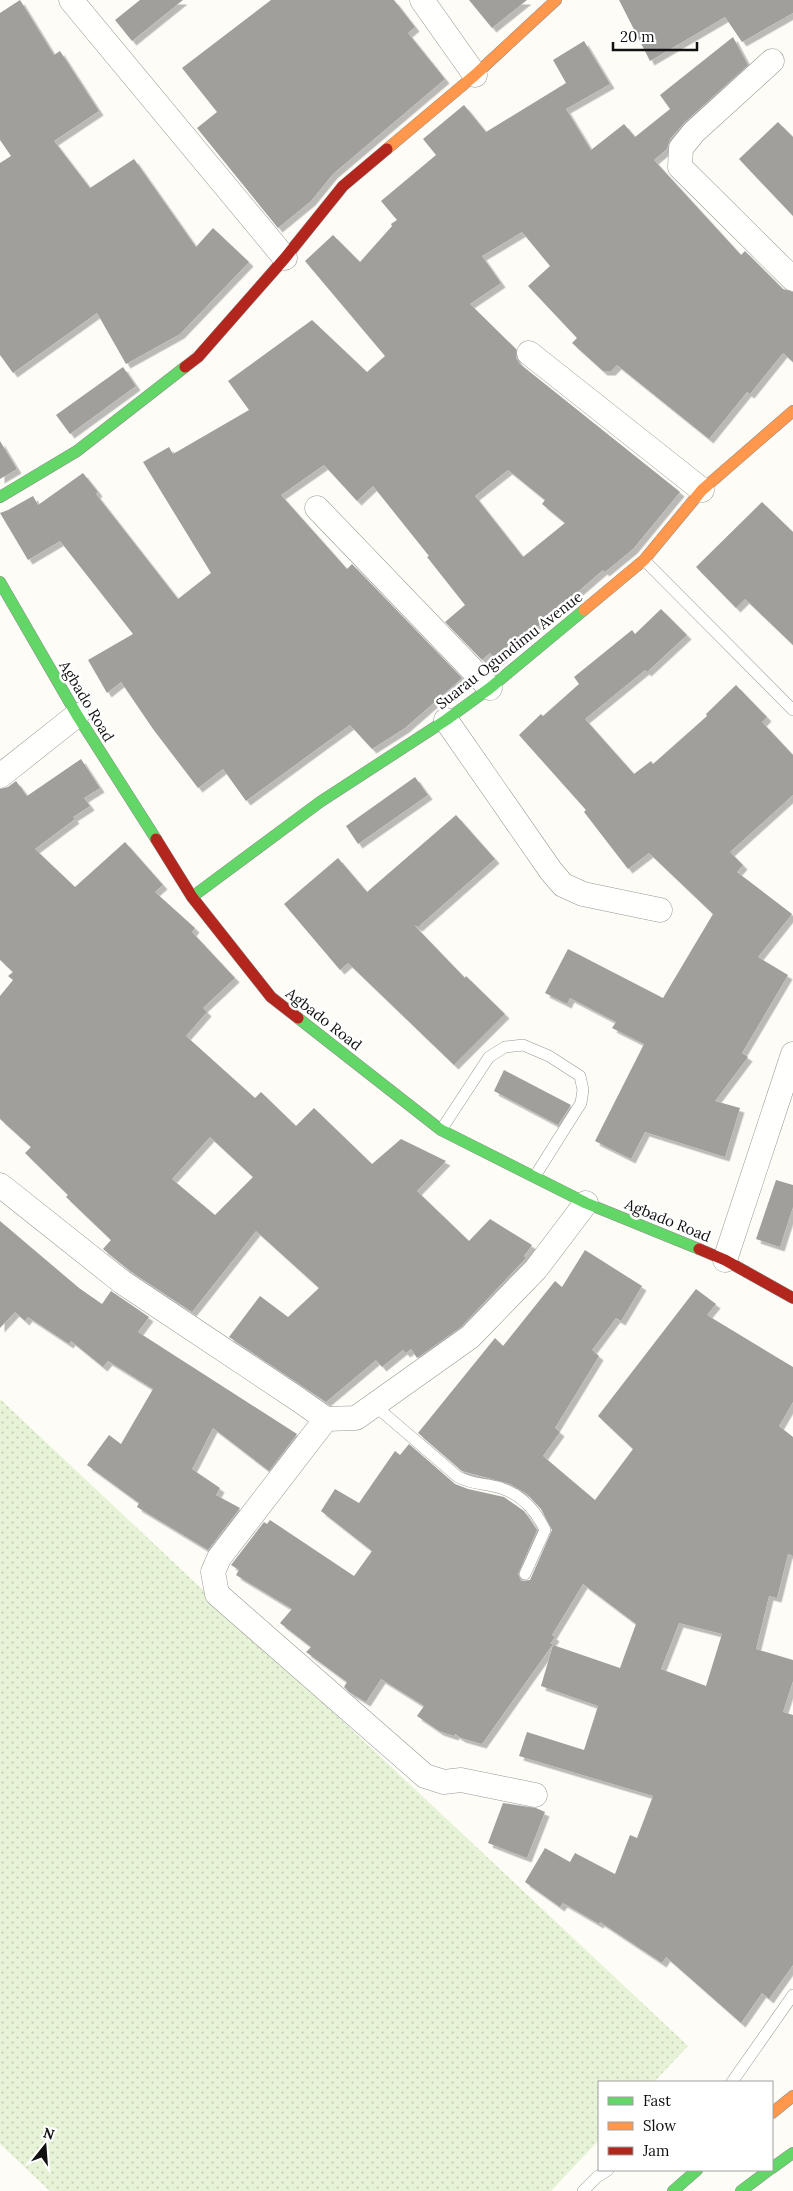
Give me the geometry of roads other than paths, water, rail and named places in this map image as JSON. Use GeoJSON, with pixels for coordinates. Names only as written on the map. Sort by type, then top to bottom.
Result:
{"type":"FeatureCollection","features":[{"type":"Feature","properties":{"kind":"street"},"geometry":{"type":"LineString","coordinates":[[71,0],[284,258]]}},
{"type":"Feature","properties":{"kind":"street"},"geometry":{"type":"LineString","coordinates":[[422,0],[475,75]]}},
{"type":"Feature","properties":{"kind":"street"},"geometry":{"type":"LineString","coordinates":[[0,497],[77,451],[198,357],[284,258],[343,186],[475,75],[556,0]]}},
{"type":"Feature","properties":{"kind":"street"},"geometry":{"type":"LineString","coordinates":[[772,61],[694,132],[681,148],[680,167],[793,279]]}},
{"type":"Feature","properties":{"kind":"street"},"geometry":{"type":"LineString","coordinates":[[529,353],[702,490]]}},
{"type":"Feature","properties":{"kind":"street","name":"Suarau Ogundimu Avenue"},"geometry":{"type":"LineString","coordinates":[[192,897],[320,802],[446,720],[490,688],[644,560],[702,490],[793,411]]}},
{"type":"Feature","properties":{"kind":"street"},"geometry":{"type":"LineString","coordinates":[[317,508],[490,688]]}},
{"type":"Feature","properties":{"kind":"street","name":"Agbado Road"},"geometry":{"type":"LineString","coordinates":[[0,582],[76,716],[192,897],[271,997],[442,1130],[586,1203],[725,1260],[793,1298]]}},
{"type":"Feature","properties":{"kind":"street"},"geometry":{"type":"LineString","coordinates":[[0,776],[76,716]]}},
{"type":"Feature","properties":{"kind":"street"},"geometry":{"type":"LineString","coordinates":[[446,720],[551,871],[563,885],[584,894],[660,910]]}},
{"type":"Feature","properties":{"kind":"street"},"geometry":{"type":"LineString","coordinates":[[725,1260],[793,1054]]}},
{"type":"Feature","properties":{"kind":"street"},"geometry":{"type":"LineString","coordinates":[[0,1185],[122,1282],[326,1420],[356,1418],[373,1404],[470,1337],[536,1269],[586,1203]]}},
{"type":"Feature","properties":{"kind":"street"},"geometry":{"type":"LineString","coordinates":[[326,1420],[218,1558],[213,1572],[217,1594],[425,1776],[444,1782],[461,1780],[535,1795]]}},
{"type":"Feature","properties":{"kind":"street"},"geometry":{"type":"LineString","coordinates":[[773,2112],[793,2096]]}},
{"type":"Feature","properties":{"kind":"street"},"geometry":{"type":"LineString","coordinates":[[773,2167],[793,2153]]}},
{"type":"Feature","properties":{"kind":"street"},"geometry":{"type":"LineString","coordinates":[[673,2191],[696,2171]]}},
{"type":"Feature","properties":{"kind":"street"},"geometry":{"type":"LineString","coordinates":[[741,2191],[767,2171]]}},
{"type":"Feature","properties":{"kind":"lane"},"geometry":{"type":"LineString","coordinates":[[644,560],[793,710]]}},
{"type":"Feature","properties":{"kind":"lane"},"geometry":{"type":"LineString","coordinates":[[442,1130],[489,1057],[505,1047],[523,1045],[549,1056],[580,1076],[583,1090],[581,1103],[535,1176]]}},
{"type":"Feature","properties":{"kind":"lane"},"geometry":{"type":"LineString","coordinates":[[373,1404],[458,1477],[472,1484],[504,1488],[518,1496],[538,1515],[545,1530],[525,1574]]}},
{"type":"Feature","properties":{"kind":"lane"},"geometry":{"type":"LineString","coordinates":[[733,2081],[793,1995]]}},
{"type":"Feature","properties":{"kind":"lane"},"geometry":{"type":"LineString","coordinates":[[583,2191],[596,2177],[606,2171]]}}]}
